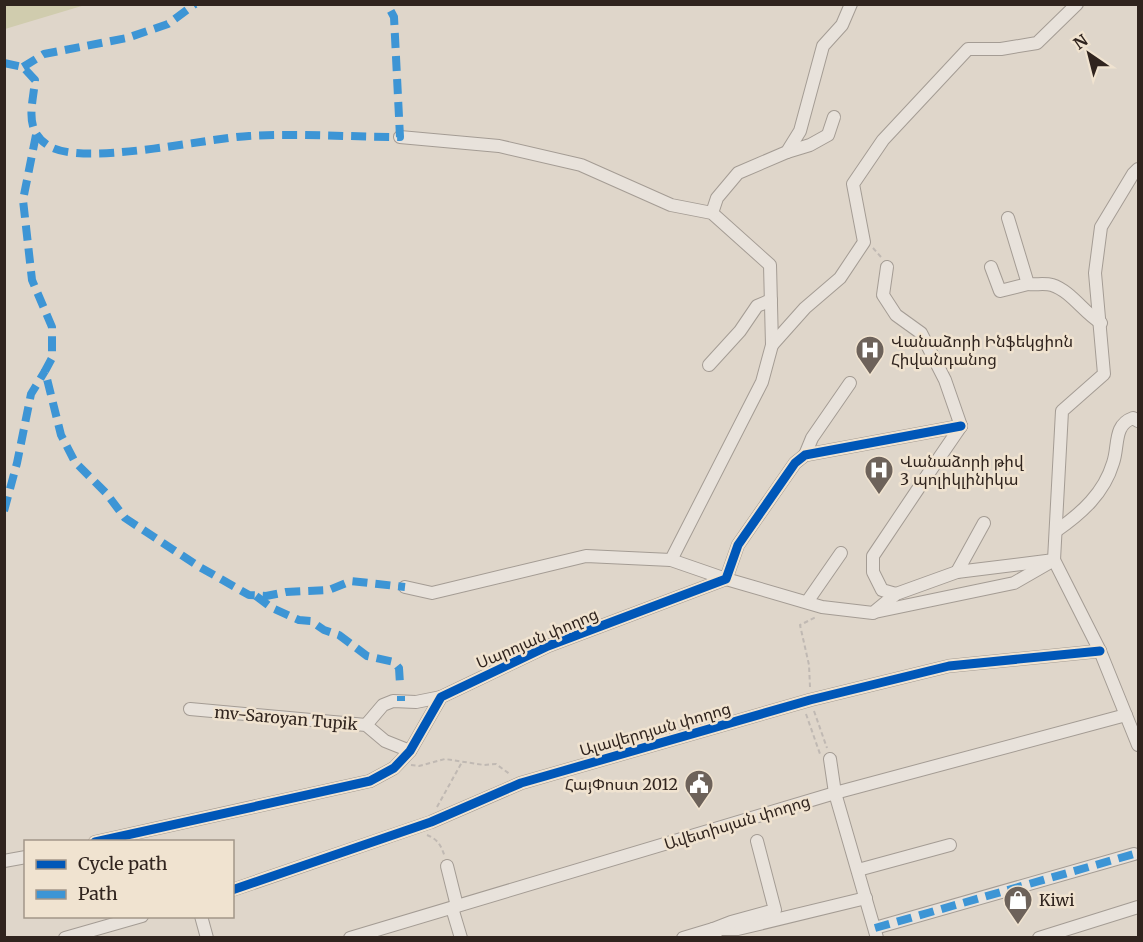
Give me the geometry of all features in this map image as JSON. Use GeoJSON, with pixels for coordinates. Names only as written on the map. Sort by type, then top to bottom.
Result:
{"type":"FeatureCollection","features":[{"type":"Feature","properties":{"kind":"street"},"geometry":{"type":"LineString","coordinates":[[787,152],[800,131],[823,46],[842,25],[851,4]]}},
{"type":"Feature","properties":{"kind":"street"},"geometry":{"type":"LineString","coordinates":[[772,345],[805,308],[840,278],[864,242],[853,184],[883,140],[968,49],[1000,49],[1037,43],[1077,4]]}},
{"type":"Feature","properties":{"kind":"street"},"geometry":{"type":"LineString","coordinates":[[712,213],[717,198],[738,173],[787,152],[810,145],[828,135],[834,117]]}},
{"type":"Feature","properties":{"kind":"street"},"geometry":{"type":"LineString","coordinates":[[400,138],[499,146],[581,165],[671,205],[712,213],[770,265],[772,345],[762,382],[670,560]]}},
{"type":"Feature","properties":{"kind":"street"},"geometry":{"type":"LineString","coordinates":[[1138,169],[1101,227],[1095,273],[1104,374],[1062,411],[1054,560],[1131,719],[1138,745]]}},
{"type":"Feature","properties":{"kind":"street"},"geometry":{"type":"LineString","coordinates":[[1008,218],[1028,284]]}},
{"type":"Feature","properties":{"kind":"street"},"geometry":{"type":"LineString","coordinates":[[885,264],[883,295],[896,315],[921,333],[945,380],[961,426]]}},
{"type":"Feature","properties":{"kind":"street"},"geometry":{"type":"LineString","coordinates":[[991,267],[1000,291],[1028,284],[1052,285],[1068,295],[1091,318],[1101,323]]}},
{"type":"Feature","properties":{"kind":"street"},"geometry":{"type":"LineString","coordinates":[[709,365],[740,331],[757,306],[771,300]]}},
{"type":"Feature","properties":{"kind":"street"},"geometry":{"type":"LineString","coordinates":[[805,455],[812,438],[850,382]]}},
{"type":"Feature","properties":{"kind":"street"},"geometry":{"type":"LineString","coordinates":[[1056,531],[1078,516],[1098,493],[1114,462],[1120,427],[1133,418],[1138,421]]}},
{"type":"Feature","properties":{"kind":"street"},"geometry":{"type":"LineString","coordinates":[[726,579],[738,545],[795,463],[805,455],[961,426]]}},
{"type":"Feature","properties":{"kind":"street"},"geometry":{"type":"LineString","coordinates":[[896,594],[882,590],[873,572],[873,556],[961,426]]}},
{"type":"Feature","properties":{"kind":"street"},"geometry":{"type":"LineString","coordinates":[[957,572],[984,523]]}},
{"type":"Feature","properties":{"kind":"street"},"geometry":{"type":"LineString","coordinates":[[807,602],[841,553]]}},
{"type":"Feature","properties":{"kind":"street"},"geometry":{"type":"LineString","coordinates":[[405,587],[432,593],[586,556],[670,560],[822,607],[873,613],[1014,583],[1054,560]]}},
{"type":"Feature","properties":{"kind":"street"},"geometry":{"type":"LineString","coordinates":[[873,613],[896,594],[957,572],[1054,560]]}},
{"type":"Feature","properties":{"kind":"street","name":"Սարոյան փողոց"},"geometry":{"type":"LineString","coordinates":[[366,725],[383,705],[393,701],[416,702],[441,697],[548,646],[726,579]]}},
{"type":"Feature","properties":{"kind":"street","name":"Ալավերդյան փողոց"},"geometry":{"type":"LineString","coordinates":[[234,889],[431,822],[520,783],[812,706],[949,666],[1100,651]]}},
{"type":"Feature","properties":{"kind":"street"},"geometry":{"type":"LineString","coordinates":[[104,840],[370,781],[394,768],[406,755],[441,697]]}},
{"type":"Feature","properties":{"kind":"street","name":"mv-Saroyan Tupik"},"geometry":{"type":"LineString","coordinates":[[190,709],[366,725],[406,755]]}},
{"type":"Feature","properties":{"kind":"street","name":"Ավետիսյան փողոց"},"geometry":{"type":"LineString","coordinates":[[350,938],[835,793],[1131,719]]}},
{"type":"Feature","properties":{"kind":"street"},"geometry":{"type":"LineString","coordinates":[[826,760],[876,933],[1134,854]]}},
{"type":"Feature","properties":{"kind":"street"},"geometry":{"type":"LineString","coordinates":[[715,933],[731,922],[775,910],[757,841]]}},
{"type":"Feature","properties":{"kind":"street"},"geometry":{"type":"LineString","coordinates":[[858,870],[950,844]]}},
{"type":"Feature","properties":{"kind":"street"},"geometry":{"type":"LineString","coordinates":[[4,861],[24,856]]}},
{"type":"Feature","properties":{"kind":"street"},"geometry":{"type":"LineString","coordinates":[[447,863],[461,938]]}},
{"type":"Feature","properties":{"kind":"street"},"geometry":{"type":"LineString","coordinates":[[683,938],[738,929],[866,898]]}},
{"type":"Feature","properties":{"kind":"street"},"geometry":{"type":"LineString","coordinates":[[1039,938],[1138,907]]}},
{"type":"Feature","properties":{"kind":"street"},"geometry":{"type":"LineString","coordinates":[[64,938],[135,918]]}},
{"type":"Feature","properties":{"kind":"street"},"geometry":{"type":"LineString","coordinates":[[202,918],[207,938]]}},
{"type":"Feature","properties":{"kind":"path"},"geometry":{"type":"LineString","coordinates":[[872,246],[880,253],[885,264]]}},
{"type":"Feature","properties":{"kind":"path"},"geometry":{"type":"LineString","coordinates":[[822,607],[814,619],[800,625],[809,665],[812,706],[826,760]]}},
{"type":"Feature","properties":{"kind":"path"},"geometry":{"type":"LineString","coordinates":[[806,714],[826,760]]}},
{"type":"Feature","properties":{"kind":"path"},"geometry":{"type":"LineString","coordinates":[[406,755],[405,764],[419,766],[445,759],[484,765],[496,764],[520,783]]}},
{"type":"Feature","properties":{"kind":"path"},"geometry":{"type":"LineString","coordinates":[[438,806],[462,762]]}},
{"type":"Feature","properties":{"kind":"path"},"geometry":{"type":"LineString","coordinates":[[427,834],[436,838],[447,863]]}},
{"type":"Feature","properties":{"kind":"shaded area"},"geometry":{"type":"Polygon","coordinates":[[[5,4],[85,4],[85,5],[5,29],[5,4]]]}},
{"type":"Feature","properties":{"kind":"marked path"},"geometry":{"type":"LineString","coordinates":[[23,67],[44,54],[127,38],[168,24],[195,4]]}},
{"type":"Feature","properties":{"kind":"marked path"},"geometry":{"type":"LineString","coordinates":[[4,63],[23,67],[35,80],[31,116],[36,132],[49,146],[66,152],[116,153],[268,135],[400,137],[394,17],[387,4]]}},
{"type":"Feature","properties":{"kind":"marked path"},"geometry":{"type":"LineString","coordinates":[[36,135],[23,200],[32,280],[52,327],[52,358],[45,371],[61,435],[75,462],[106,493],[125,518],[198,566],[249,595],[266,596],[286,592],[329,590],[351,581],[405,587]]}},
{"type":"Feature","properties":{"kind":"marked path"},"geometry":{"type":"LineString","coordinates":[[4,511],[17,463],[31,394],[45,371]]}},
{"type":"Feature","properties":{"kind":"marked path"},"geometry":{"type":"LineString","coordinates":[[256,596],[272,608],[299,620],[311,621],[324,630],[339,635],[367,656],[394,662],[399,668],[400,684]]}},
{"type":"Feature","properties":{"kind":"marked path"},"geometry":{"type":"LineString","coordinates":[[401,696],[401,701]]}},
{"type":"Feature","properties":{"kind":"marked path"},"geometry":{"type":"LineString","coordinates":[[875,928],[1134,854]]}},
{"type":"Feature","properties":{"kind":"cycle path"},"geometry":{"type":"LineString","coordinates":[[104,840],[370,781],[394,768],[410,751],[441,697],[548,646],[726,579],[738,545],[795,463],[805,455],[961,426]]}},
{"type":"Feature","properties":{"kind":"cycle path"},"geometry":{"type":"LineString","coordinates":[[234,889],[431,822],[521,783],[810,700],[949,666],[1100,651]]}},
{"type":"Feature","properties":{"kind":"place","name":"Վանաձորի Ինֆեկցիոն Հիվանդանոց"},"geometry":{"type":"Point","coordinates":[870,376]}},
{"type":"Feature","properties":{"kind":"place","name":"Վանաձորի թիվ 3 պոլիկլինիկա"},"geometry":{"type":"Point","coordinates":[879,496]}},
{"type":"Feature","properties":{"kind":"place","name":"ՀայՓոստ 2012"},"geometry":{"type":"Point","coordinates":[699,810]}},
{"type":"Feature","properties":{"kind":"place","name":"Kiwi"},"geometry":{"type":"Point","coordinates":[1018,926]}}]}
